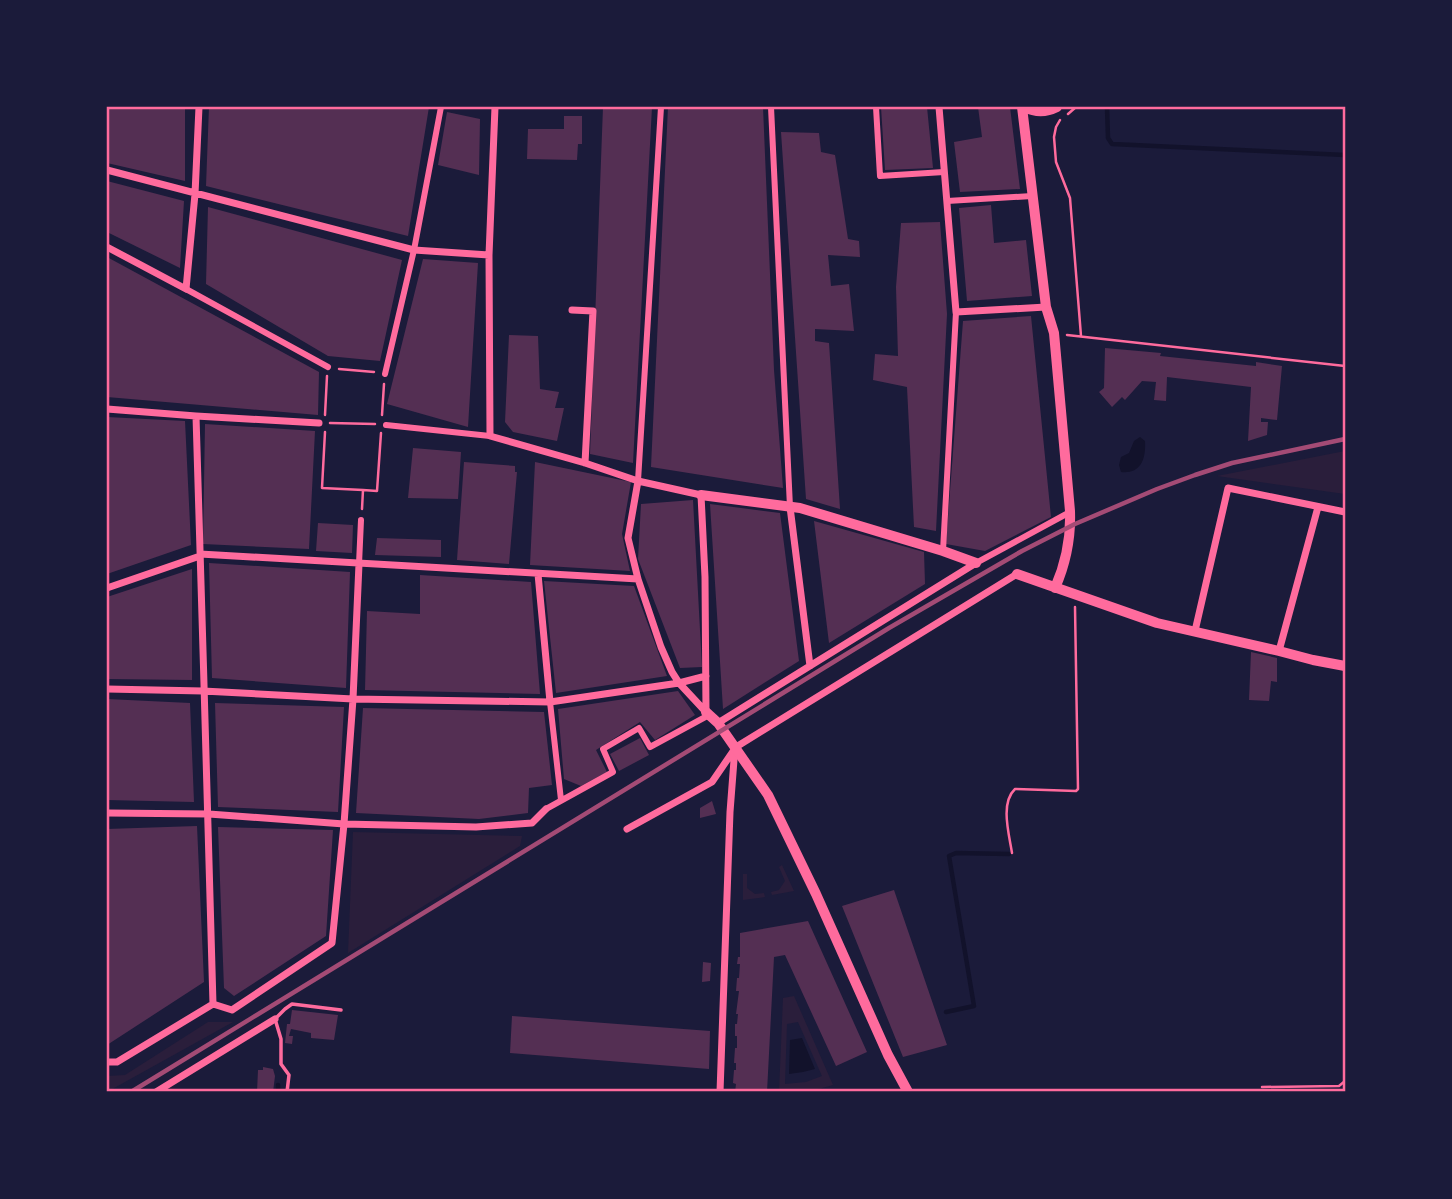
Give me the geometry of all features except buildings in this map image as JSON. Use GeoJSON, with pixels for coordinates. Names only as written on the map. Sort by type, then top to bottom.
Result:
{"type":"FeatureCollection","features":[{"type":"Feature","properties":{"kind":"street"},"geometry":{"type":"LineString","coordinates":[[186,289],[195,194],[199,107]]}},
{"type":"Feature","properties":{"kind":"street"},"geometry":{"type":"LineString","coordinates":[[385,374],[414,250],[441,107]]}},
{"type":"Feature","properties":{"kind":"street"},"geometry":{"type":"LineString","coordinates":[[490,436],[489,255],[495,107]]}},
{"type":"Feature","properties":{"kind":"street"},"geometry":{"type":"LineString","coordinates":[[661,107],[638,481],[628,538],[638,579],[672,672],[736,747],[782,821],[888,1055],[908,1092]]}},
{"type":"Feature","properties":{"kind":"street"},"geometry":{"type":"LineString","coordinates":[[771,107],[790,507],[810,666]]}},
{"type":"Feature","properties":{"kind":"street"},"geometry":{"type":"LineString","coordinates":[[876,107],[880,176],[944,172]]}},
{"type":"Feature","properties":{"kind":"street"},"geometry":{"type":"LineString","coordinates":[[939,107],[956,312],[943,551]]}},
{"type":"Feature","properties":{"kind":"street"},"geometry":{"type":"LineString","coordinates":[[1024,107],[1040,112],[1057,107]]}},
{"type":"Feature","properties":{"kind":"street"},"geometry":{"type":"LineString","coordinates":[[1024,107],[1046,307],[1054,333],[1070,511],[1068,548],[1055,588]]}},
{"type":"Feature","properties":{"kind":"street"},"geometry":{"type":"LineString","coordinates":[[107,170],[414,250],[489,255]]}},
{"type":"Feature","properties":{"kind":"street"},"geometry":{"type":"LineString","coordinates":[[947,201],[1032,195]]}},
{"type":"Feature","properties":{"kind":"street"},"geometry":{"type":"LineString","coordinates":[[107,247],[328,367]]}},
{"type":"Feature","properties":{"kind":"street"},"geometry":{"type":"LineString","coordinates":[[956,312],[1046,307]]}},
{"type":"Feature","properties":{"kind":"street"},"geometry":{"type":"LineString","coordinates":[[572,310],[593,311],[585,463]]}},
{"type":"Feature","properties":{"kind":"street"},"geometry":{"type":"LineString","coordinates":[[107,409],[322,423]]}},
{"type":"Feature","properties":{"kind":"street"},"geometry":{"type":"LineString","coordinates":[[196,416],[213,1004]]}},
{"type":"Feature","properties":{"kind":"street"},"geometry":{"type":"LineString","coordinates":[[384,425],[490,436],[638,481],[701,495],[800,508],[976,563]]}},
{"type":"Feature","properties":{"kind":"street"},"geometry":{"type":"LineString","coordinates":[[1195,631],[1228,488],[1345,512]]}},
{"type":"Feature","properties":{"kind":"street"},"geometry":{"type":"LineString","coordinates":[[701,495],[707,713]]}},
{"type":"Feature","properties":{"kind":"street"},"geometry":{"type":"LineString","coordinates":[[1279,651],[1318,507]]}},
{"type":"Feature","properties":{"kind":"street"},"geometry":{"type":"LineString","coordinates":[[718,723],[976,563],[1070,511]]}},
{"type":"Feature","properties":{"kind":"street"},"geometry":{"type":"LineString","coordinates":[[107,1062],[117,1062],[213,1004],[232,1010],[332,943],[353,699],[361,520]]}},
{"type":"Feature","properties":{"kind":"street"},"geometry":{"type":"LineString","coordinates":[[107,588],[200,554],[638,579]]}},
{"type":"Feature","properties":{"kind":"street"},"geometry":{"type":"LineString","coordinates":[[627,829],[712,782],[736,747],[1017,574],[1157,623],[1345,666]]}},
{"type":"Feature","properties":{"kind":"street"},"geometry":{"type":"LineString","coordinates":[[538,575],[561,800]]}},
{"type":"Feature","properties":{"kind":"street"},"geometry":{"type":"LineString","coordinates":[[107,689],[353,699],[550,702],[679,683],[706,676]]}},
{"type":"Feature","properties":{"kind":"street"},"geometry":{"type":"LineString","coordinates":[[107,813],[209,814],[344,824],[476,827],[532,823],[546,809],[613,772],[603,750],[639,727],[650,747],[707,713]]}},
{"type":"Feature","properties":{"kind":"street"},"geometry":{"type":"LineString","coordinates":[[720,1092],[730,812],[736,747]]}},
{"type":"Feature","properties":{"kind":"street"},"geometry":{"type":"LineString","coordinates":[[156,1092],[275,1019]]}},
{"type":"Feature","properties":{"kind":"lane"},"geometry":{"type":"LineString","coordinates":[[287,1092],[289,1075],[281,1063],[281,1039],[275,1019],[292,1004],[341,1010]]}},
{"type":"Feature","properties":{"kind":"path"},"geometry":{"type":"LineString","coordinates":[[1076,107],[1058,122],[1054,137],[1056,162],[1070,198],[1081,336]]}},
{"type":"Feature","properties":{"kind":"path"},"geometry":{"type":"LineString","coordinates":[[1054,333],[1345,366]]}},
{"type":"Feature","properties":{"kind":"path"},"geometry":{"type":"LineString","coordinates":[[328,367],[385,374],[384,425],[377,491],[322,488],[322,423],[328,367]]}},
{"type":"Feature","properties":{"kind":"path"},"geometry":{"type":"LineString","coordinates":[[322,423],[384,425]]}},
{"type":"Feature","properties":{"kind":"path"},"geometry":{"type":"LineString","coordinates":[[361,520],[363,490]]}},
{"type":"Feature","properties":{"kind":"path"},"geometry":{"type":"LineString","coordinates":[[1012,853],[1006,801],[1015,789],[1078,789],[1075,593]]}},
{"type":"Feature","properties":{"kind":"path"},"geometry":{"type":"LineString","coordinates":[[1262,1087],[1339,1086],[1345,1082]]}},
{"type":"Feature","properties":{"kind":"shaded area"},"geometry":{"type":"Polygon","coordinates":[[[1140,437],[1145,441],[1141,464],[1133,471],[1121,472],[1121,457],[1129,453],[1134,441],[1140,437]]]}},
{"type":"Feature","properties":{"kind":"shaded area"},"geometry":{"type":"Polygon","coordinates":[[[1345,451],[1345,494],[1217,476],[1345,451]]]}},
{"type":"Feature","properties":{"kind":"shaded area"},"geometry":{"type":"Polygon","coordinates":[[[353,832],[522,836],[520,846],[348,953],[353,832]]]}},
{"type":"Feature","properties":{"kind":"shaded area"},"geometry":{"type":"Polygon","coordinates":[[[782,865],[794,891],[772,895],[771,892],[779,890],[785,881],[779,867],[782,865]]]}},
{"type":"Feature","properties":{"kind":"shaded area"},"geometry":{"type":"Polygon","coordinates":[[[743,874],[747,874],[747,888],[755,894],[764,893],[765,897],[743,900],[743,874]]]}},
{"type":"Feature","properties":{"kind":"shaded area"},"geometry":{"type":"Polygon","coordinates":[[[794,996],[833,1085],[808,1092],[779,1092],[783,998],[794,996]],[[798,1022],[787,1024],[785,1084],[806,1082],[822,1076],[798,1022]]]}},
{"type":"Feature","properties":{"kind":"shaded area"},"geometry":{"type":"Polygon","coordinates":[[[208,1022],[233,1022],[107,1092],[107,1076],[125,1075],[208,1022]]]}},
{"type":"Feature","properties":{"kind":"shaded area"},"geometry":{"type":"Polygon","coordinates":[[[802,1038],[815,1069],[789,1074],[790,1040],[802,1038]]]}},
{"type":"Feature","properties":{"kind":"waterway"},"geometry":{"type":"LineString","coordinates":[[1107,107],[1108,138],[1112,144],[1345,155]]}},
{"type":"Feature","properties":{"kind":"waterway"},"geometry":{"type":"LineString","coordinates":[[946,1012],[974,1006],[949,856],[956,853],[1009,854]]}},
{"type":"Feature","properties":{"kind":"waterway"},"geometry":{"type":"LineString","coordinates":[[278,1085],[278,1092]]}},
{"type":"Feature","properties":{"kind":"railway"},"geometry":{"type":"LineString","coordinates":[[131,1092],[889,628],[1022,551],[1075,524],[1195,475],[1232,463],[1345,439]]}}]}
